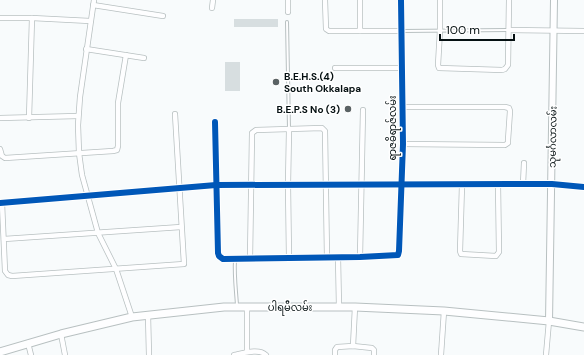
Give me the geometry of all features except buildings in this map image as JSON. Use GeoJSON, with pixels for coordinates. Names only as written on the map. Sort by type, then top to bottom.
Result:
{"type":"FeatureCollection","features":[{"type":"Feature","properties":{"kind":"main road","name":"သုမင်္ဂလာလမ်း"},"geometry":{"type":"LineString","coordinates":[[549,321],[554,0]]}},
{"type":"Feature","properties":{"kind":"main road","name":"ပါရမီလမ်း"},"geometry":{"type":"LineString","coordinates":[[0,352],[61,334],[132,317],[224,307],[355,307],[444,311],[549,321],[584,327]]}},
{"type":"Feature","properties":{"kind":"street"},"geometry":{"type":"LineString","coordinates":[[212,8],[213,0]]}},
{"type":"Feature","properties":{"kind":"street"},"geometry":{"type":"LineString","coordinates":[[288,0],[288,12]]}},
{"type":"Feature","properties":{"kind":"street"},"geometry":{"type":"LineString","coordinates":[[325,0],[326,29],[401,31]]}},
{"type":"Feature","properties":{"kind":"street"},"geometry":{"type":"LineString","coordinates":[[360,0],[360,31]]}},
{"type":"Feature","properties":{"kind":"street","name":"ရာဇဓိရာဇ်လမ်း"},"geometry":{"type":"LineString","coordinates":[[360,257],[398,255],[399,250],[403,144],[401,0]]}},
{"type":"Feature","properties":{"kind":"street"},"geometry":{"type":"LineString","coordinates":[[440,0],[439,68],[502,70],[508,65],[509,0]]}},
{"type":"Feature","properties":{"kind":"street"},"geometry":{"type":"LineString","coordinates":[[132,317],[116,269],[98,233],[87,196],[79,153],[78,116],[86,49],[94,2],[163,16]]}},
{"type":"Feature","properties":{"kind":"street"},"geometry":{"type":"LineString","coordinates":[[0,18],[90,21]]}},
{"type":"Feature","properties":{"kind":"street"},"geometry":{"type":"LineString","coordinates":[[29,118],[32,18]]}},
{"type":"Feature","properties":{"kind":"street"},"geometry":{"type":"LineString","coordinates":[[509,30],[584,31]]}},
{"type":"Feature","properties":{"kind":"street"},"geometry":{"type":"LineString","coordinates":[[86,49],[144,58]]}},
{"type":"Feature","properties":{"kind":"street"},"geometry":{"type":"LineString","coordinates":[[0,149],[2,156],[5,158],[117,150],[118,104],[126,55]]}},
{"type":"Feature","properties":{"kind":"street"},"geometry":{"type":"LineString","coordinates":[[335,68],[401,68]]}},
{"type":"Feature","properties":{"kind":"street"},"geometry":{"type":"LineString","coordinates":[[402,107],[505,107],[509,108],[510,111],[508,143],[505,145],[403,144]]}},
{"type":"Feature","properties":{"kind":"street"},"geometry":{"type":"LineString","coordinates":[[215,122],[219,256],[223,259],[360,257],[363,110]]}},
{"type":"Feature","properties":{"kind":"street"},"geometry":{"type":"LineString","coordinates":[[175,114],[179,188],[181,227],[184,264],[12,276],[8,275],[5,271],[1,203],[87,196],[179,188],[216,185],[552,184],[584,187]]}},
{"type":"Feature","properties":{"kind":"street"},"geometry":{"type":"LineString","coordinates":[[0,118],[78,116]]}},
{"type":"Feature","properties":{"kind":"street"},"geometry":{"type":"LineString","coordinates":[[250,258],[252,132],[256,130],[322,128],[324,129],[327,257]]}},
{"type":"Feature","properties":{"kind":"street"},"geometry":{"type":"LineString","coordinates":[[289,130],[289,258]]}},
{"type":"Feature","properties":{"kind":"street"},"geometry":{"type":"LineString","coordinates":[[523,184],[524,163]]}},
{"type":"Feature","properties":{"kind":"street"},"geometry":{"type":"LineString","coordinates":[[462,185],[461,254],[496,256],[499,252],[498,184]]}},
{"type":"Feature","properties":{"kind":"street"},"geometry":{"type":"LineString","coordinates":[[4,239],[181,227]]}},
{"type":"Feature","properties":{"kind":"street"},"geometry":{"type":"LineString","coordinates":[[338,257],[339,307]]}},
{"type":"Feature","properties":{"kind":"street"},"geometry":{"type":"LineString","coordinates":[[247,307],[247,352]]}},
{"type":"Feature","properties":{"kind":"street"},"geometry":{"type":"LineString","coordinates":[[353,346],[355,307]]}},
{"type":"Feature","properties":{"kind":"street"},"geometry":{"type":"LineString","coordinates":[[441,355],[444,311]]}},
{"type":"Feature","properties":{"kind":"street"},"geometry":{"type":"LineString","coordinates":[[148,315],[149,355]]}},
{"type":"Feature","properties":{"kind":"street"},"geometry":{"type":"LineString","coordinates":[[546,355],[549,321]]}},
{"type":"Feature","properties":{"kind":"street"},"geometry":{"type":"LineString","coordinates":[[61,334],[65,355]]}},
{"type":"Feature","properties":{"kind":"street"},"geometry":{"type":"LineString","coordinates":[[28,343],[31,355]]}},
{"type":"Feature","properties":{"kind":"street"},"geometry":{"type":"LineString","coordinates":[[335,355],[335,350],[337,347],[353,346],[372,348],[374,350],[374,355]]}},
{"type":"Feature","properties":{"kind":"street"},"geometry":{"type":"LineString","coordinates":[[234,355],[247,352],[262,352],[266,355]]}},
{"type":"Feature","properties":{"kind":"lane"},"geometry":{"type":"LineString","coordinates":[[287,22],[289,130]]}},
{"type":"Feature","properties":{"kind":"lane"},"geometry":{"type":"LineString","coordinates":[[401,31],[509,30]]}},
{"type":"Feature","properties":{"kind":"lane"},"geometry":{"type":"LineString","coordinates":[[235,258],[234,279],[237,307]]}},
{"type":"Feature","properties":{"kind":"cycle path"},"geometry":{"type":"LineString","coordinates":[[215,122],[218,253],[223,259],[398,255],[403,144],[401,0]]}},
{"type":"Feature","properties":{"kind":"cycle path"},"geometry":{"type":"LineString","coordinates":[[0,203],[216,185],[552,184],[584,187]]}},
{"type":"Feature","properties":{"kind":"place","name":"B.E.H.S.(4) South Okkalapa"},"geometry":{"type":"Point","coordinates":[276,82]}},
{"type":"Feature","properties":{"kind":"place","name":"B.E.P.S No (3)"},"geometry":{"type":"Point","coordinates":[348,109]}}]}
